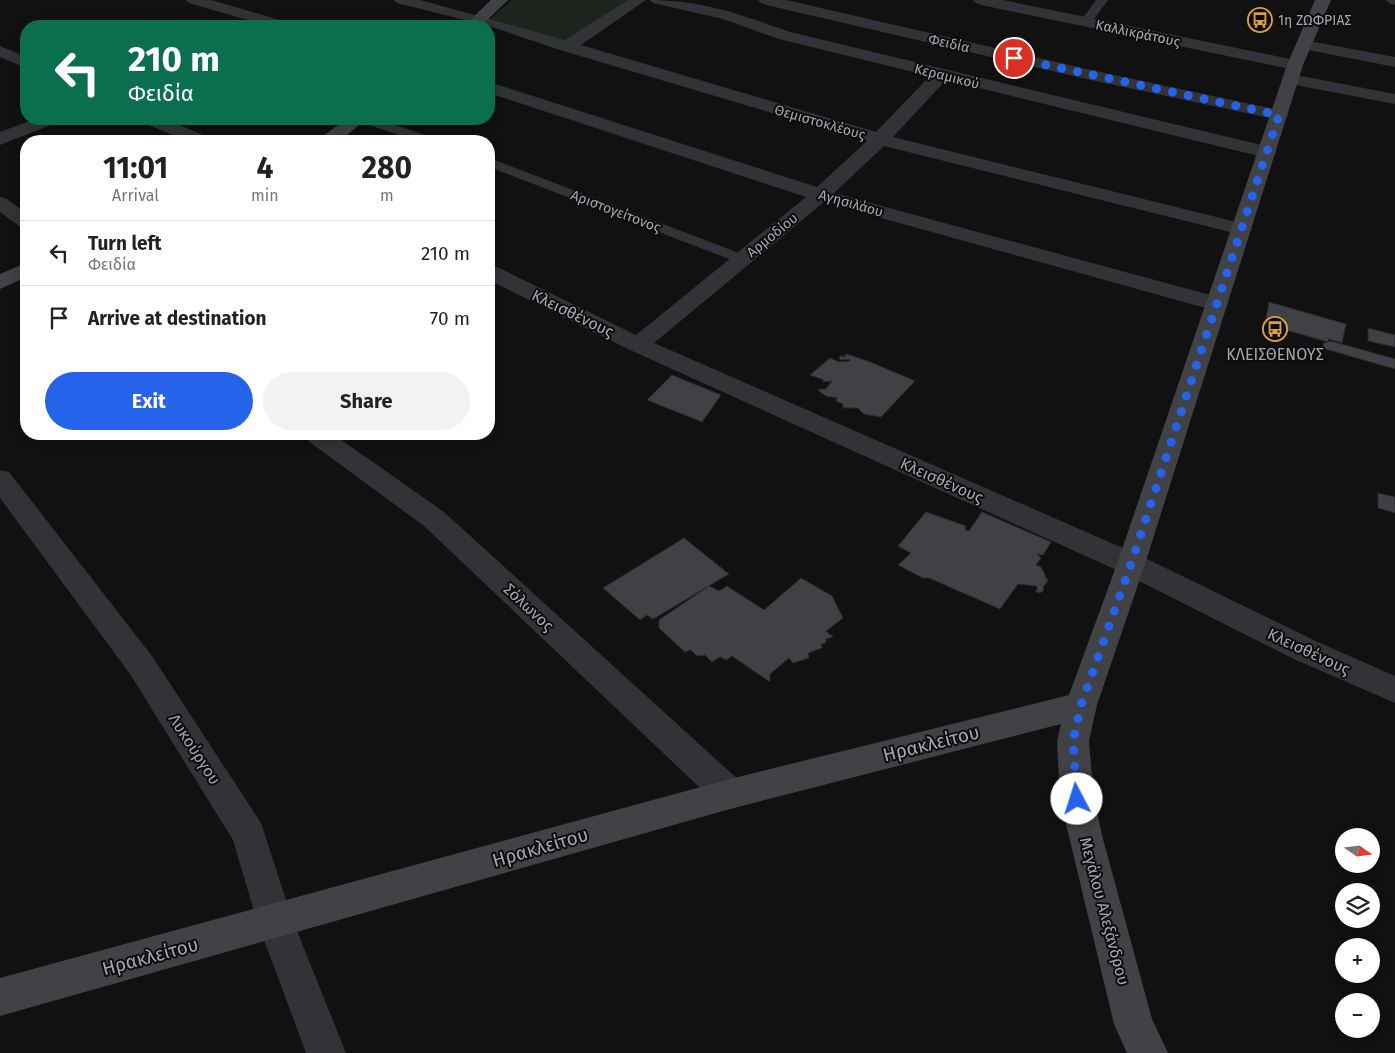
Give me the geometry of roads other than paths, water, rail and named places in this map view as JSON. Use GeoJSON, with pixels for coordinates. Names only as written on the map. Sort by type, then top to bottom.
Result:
{"type":"FeatureCollection","features":[{"type":"Feature","properties":{"kind":"main road"},"geometry":{"type":"LineString","coordinates":[[479,20],[500,0]]}},
{"type":"Feature","properties":{"kind":"main road","name":"Μεγάλου Αλεξάνδρου"},"geometry":{"type":"LineString","coordinates":[[1139,1043],[1077,799],[1073,741],[1081,705],[1131,564],[1293,72],[1324,0]]}},
{"type":"Feature","properties":{"kind":"main road"},"geometry":{"type":"LineString","coordinates":[[337,135],[349,125]]}},
{"type":"Feature","properties":{"kind":"main road"},"geometry":{"type":"LineString","coordinates":[[0,282],[20,273]]}},
{"type":"Feature","properties":{"kind":"main road","name":"Ηρακλείτου"},"geometry":{"type":"LineString","coordinates":[[0,997],[730,794],[1081,705]]}},
{"type":"Feature","properties":{"kind":"street"},"geometry":{"type":"LineString","coordinates":[[194,0],[263,20]]}},
{"type":"Feature","properties":{"kind":"street","name":"Θεμιστοκλέους"},"geometry":{"type":"LineString","coordinates":[[402,0],[466,20]]}},
{"type":"Feature","properties":{"kind":"street"},"geometry":{"type":"LineString","coordinates":[[566,47],[638,0]]}},
{"type":"Feature","properties":{"kind":"street","name":"Κεραμικού"},"geometry":{"type":"LineString","coordinates":[[658,0],[727,15],[785,36],[941,75],[1267,152]]}},
{"type":"Feature","properties":{"kind":"street","name":"Φειδία"},"geometry":{"type":"LineString","coordinates":[[766,0],[1091,75],[1279,115]]}},
{"type":"Feature","properties":{"kind":"street","name":"Καλλικράτους"},"geometry":{"type":"LineString","coordinates":[[981,0],[1086,22],[1293,72],[1395,99]]}},
{"type":"Feature","properties":{"kind":"street"},"geometry":{"type":"LineString","coordinates":[[230,20],[242,14]]}},
{"type":"Feature","properties":{"kind":"street","name":"Θεμιστοκλέους"},"geometry":{"type":"LineString","coordinates":[[495,28],[880,139],[1242,229]]}},
{"type":"Feature","properties":{"kind":"street"},"geometry":{"type":"LineString","coordinates":[[1304,45],[1395,62]]}},
{"type":"Feature","properties":{"kind":"street"},"geometry":{"type":"LineString","coordinates":[[0,51],[20,60]]}},
{"type":"Feature","properties":{"kind":"street","name":"Αρμοδίου"},"geometry":{"type":"LineString","coordinates":[[638,344],[820,195],[880,139],[941,75]]}},
{"type":"Feature","properties":{"kind":"street","name":"Αγησιλάου"},"geometry":{"type":"LineString","coordinates":[[495,90],[820,195],[1217,304]]}},
{"type":"Feature","properties":{"kind":"street"},"geometry":{"type":"LineString","coordinates":[[0,139],[35,125]]}},
{"type":"Feature","properties":{"kind":"street"},"geometry":{"type":"LineString","coordinates":[[170,125],[189,135]]}},
{"type":"Feature","properties":{"kind":"street"},"geometry":{"type":"LineString","coordinates":[[0,203],[20,218]]}},
{"type":"Feature","properties":{"kind":"street","name":"Κλεισθένους"},"geometry":{"type":"LineString","coordinates":[[495,275],[638,344],[1131,564],[1306,651],[1395,690]]}},
{"type":"Feature","properties":{"kind":"street","name":"Σόλωνος"},"geometry":{"type":"LineString","coordinates":[[324,440],[434,519],[730,794]]}},
{"type":"Feature","properties":{"kind":"street","name":"Λυκούργου"},"geometry":{"type":"LineString","coordinates":[[1,482],[141,665],[249,834],[275,921],[326,1053]]}},
{"type":"Feature","properties":{"kind":"lane"},"geometry":{"type":"LineString","coordinates":[[1086,22],[1102,0]]}},
{"type":"Feature","properties":{"kind":"lane"},"geometry":{"type":"LineString","coordinates":[[382,125],[412,135]]}},
{"type":"Feature","properties":{"kind":"lane","name":"Αριστογείτονος"},"geometry":{"type":"LineString","coordinates":[[495,166],[742,259]]}},
{"type":"Feature","properties":{"kind":"place","name":"1η ΖΩΦΡΙΑΣ"},"geometry":{"type":"Point","coordinates":[1260,20]}},
{"type":"Feature","properties":{"kind":"place","name":"ΚΛΕΙΣΘΕΝΟΥΣ"},"geometry":{"type":"Point","coordinates":[1275,329]}}]}
